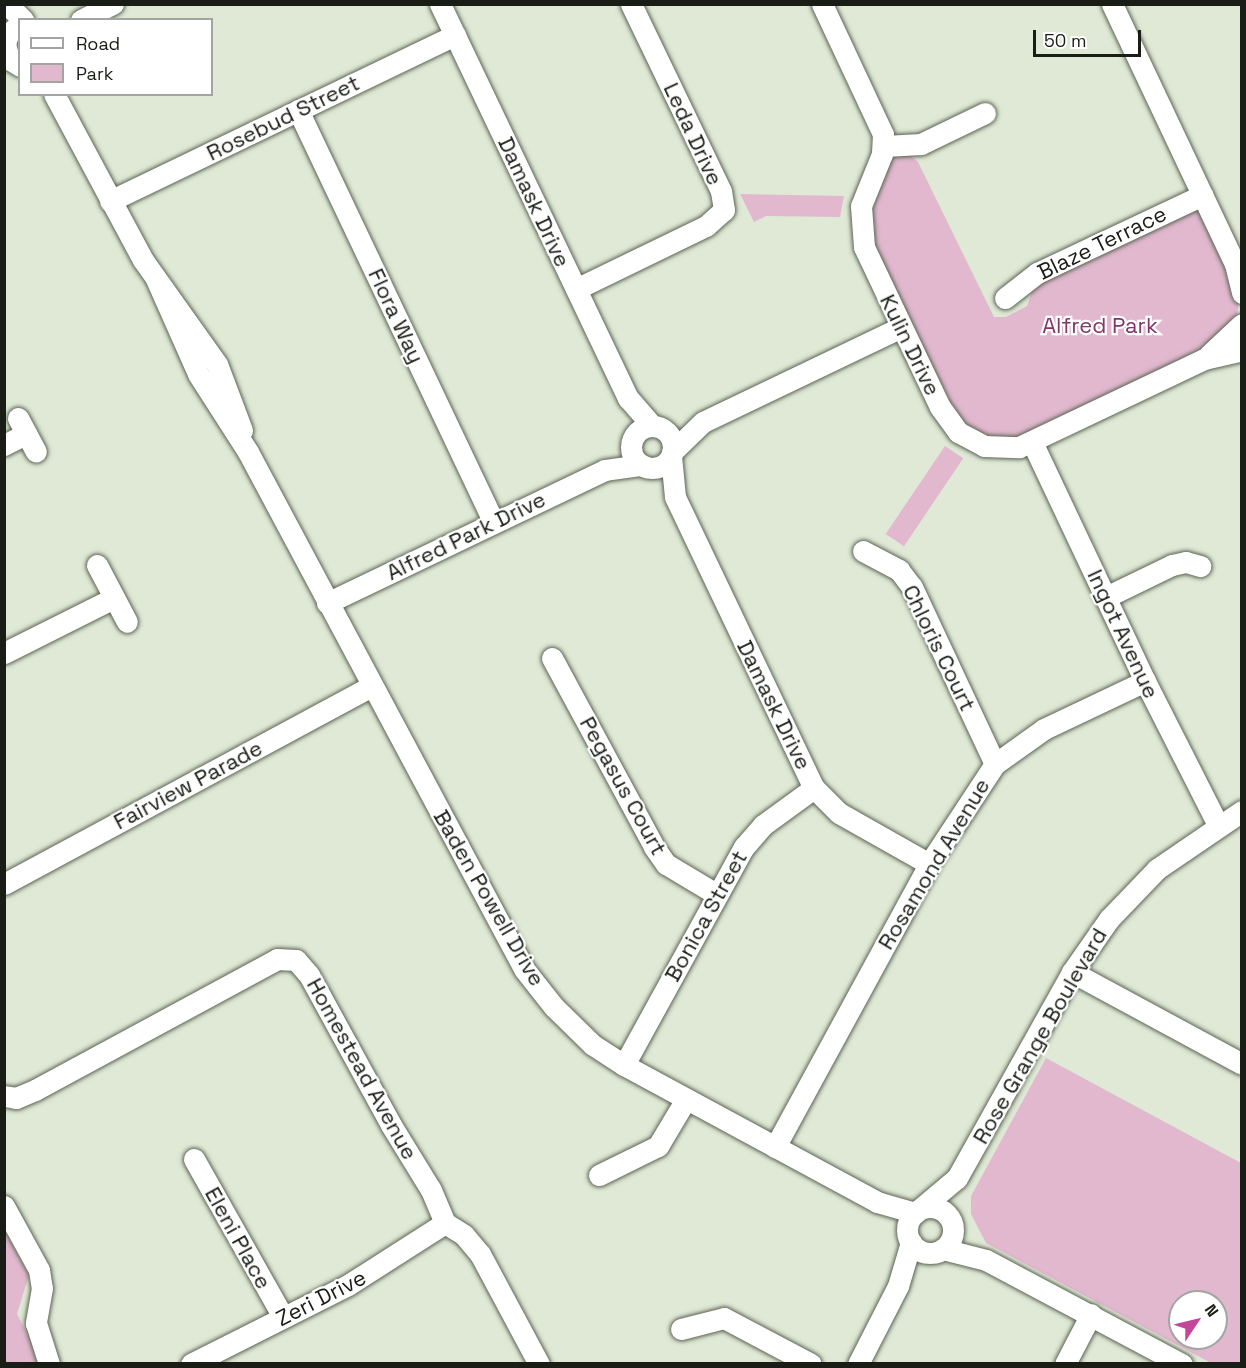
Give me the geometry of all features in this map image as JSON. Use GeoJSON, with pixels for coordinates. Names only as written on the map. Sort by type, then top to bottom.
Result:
{"type":"FeatureCollection","features":[{"type":"Feature","properties":{"kind":"street"},"geometry":{"type":"LineString","coordinates":[[7,4],[13,65]]}},
{"type":"Feature","properties":{"kind":"street"},"geometry":{"type":"LineString","coordinates":[[85,18],[113,4]]}},
{"type":"Feature","properties":{"kind":"street","name":"Damask Drive"},"geometry":{"type":"LineString","coordinates":[[440,4],[628,398],[632,440]]}},
{"type":"Feature","properties":{"kind":"street","name":"Leda Drive"},"geometry":{"type":"LineString","coordinates":[[576,289],[706,226],[724,210],[721,191],[632,4]]}},
{"type":"Feature","properties":{"kind":"street"},"geometry":{"type":"LineString","coordinates":[[1112,4],[1238,268],[1242,293]]}},
{"type":"Feature","properties":{"kind":"street"},"geometry":{"type":"LineString","coordinates":[[824,5],[879,121],[884,146],[921,144],[985,113]]}},
{"type":"Feature","properties":{"kind":"street","name":"Rosebud Street"},"geometry":{"type":"LineString","coordinates":[[110,201],[455,35]]}},
{"type":"Feature","properties":{"kind":"street","name":"Baden Powell Drive"},"geometry":{"type":"LineString","coordinates":[[55,96],[110,201],[156,279],[198,374],[248,452],[524,969],[554,1007],[593,1045],[624,1065],[877,1202],[917,1211]]}},
{"type":"Feature","properties":{"kind":"street","name":"Flora Way"},"geometry":{"type":"LineString","coordinates":[[298,111],[494,522]]}},
{"type":"Feature","properties":{"kind":"street","name":"Kulin Drive"},"geometry":{"type":"LineString","coordinates":[[884,146],[862,199],[860,227],[869,259],[901,327],[944,415],[958,432],[993,448],[1011,448],[1032,441],[1204,359],[1242,350]]}},
{"type":"Feature","properties":{"kind":"street","name":"Blaze Terrace"},"geometry":{"type":"LineString","coordinates":[[1005,298],[1037,273],[1203,195]]}},
{"type":"Feature","properties":{"kind":"street","name":"Baden Powell Drive"},"geometry":{"type":"LineString","coordinates":[[156,279],[186,316],[217,364],[248,452]]}},
{"type":"Feature","properties":{"kind":"street","name":"Kulin Drive"},"geometry":{"type":"LineString","coordinates":[[1204,359],[1242,324]]}},
{"type":"Feature","properties":{"kind":"street"},"geometry":{"type":"LineString","coordinates":[[703,422],[662,465],[645,467],[633,456],[632,440],[641,428],[703,422],[901,327]]}},
{"type":"Feature","properties":{"kind":"street"},"geometry":{"type":"LineString","coordinates":[[198,374],[217,364]]}},
{"type":"Feature","properties":{"kind":"street","name":"Damask Drive"},"geometry":{"type":"LineString","coordinates":[[628,398],[658,427]]}},
{"type":"Feature","properties":{"kind":"street"},"geometry":{"type":"LineString","coordinates":[[658,427],[671,439],[671,454]]}},
{"type":"Feature","properties":{"kind":"street"},"geometry":{"type":"LineString","coordinates":[[4,445],[27,435]]}},
{"type":"Feature","properties":{"kind":"street","name":"Alfred Park Drive"},"geometry":{"type":"LineString","coordinates":[[605,470],[632,440]]}},
{"type":"Feature","properties":{"kind":"street","name":"Ingot Avenue"},"geometry":{"type":"LineString","coordinates":[[1032,441],[1145,681],[1218,825]]}},
{"type":"Feature","properties":{"kind":"street","name":"Damask Drive"},"geometry":{"type":"LineString","coordinates":[[671,454],[675,497]]}},
{"type":"Feature","properties":{"kind":"street","name":"Damask Drive"},"geometry":{"type":"LineString","coordinates":[[645,467],[675,497],[814,788],[839,813],[929,864]]}},
{"type":"Feature","properties":{"kind":"street","name":"Alfred Park Drive"},"geometry":{"type":"LineString","coordinates":[[327,603],[605,470],[645,467]]}},
{"type":"Feature","properties":{"kind":"street","name":"Chloris Court"},"geometry":{"type":"LineString","coordinates":[[863,551],[899,570],[912,587],[995,764]]}},
{"type":"Feature","properties":{"kind":"street"},"geometry":{"type":"LineString","coordinates":[[1106,597],[1172,565],[1186,562],[1200,566]]}},
{"type":"Feature","properties":{"kind":"street"},"geometry":{"type":"LineString","coordinates":[[97,565],[127,622]]}},
{"type":"Feature","properties":{"kind":"street"},"geometry":{"type":"LineString","coordinates":[[4,653],[114,598]]}},
{"type":"Feature","properties":{"kind":"street","name":"Pegasus Court"},"geometry":{"type":"LineString","coordinates":[[552,658],[654,847],[666,864],[716,894]]}},
{"type":"Feature","properties":{"kind":"street","name":"Rosamond Avenue"},"geometry":{"type":"LineString","coordinates":[[776,1147],[929,864],[995,764],[1044,729],[1145,681]]}},
{"type":"Feature","properties":{"kind":"street","name":"Fairview Parade"},"geometry":{"type":"LineString","coordinates":[[4,884],[371,686]]}},
{"type":"Feature","properties":{"kind":"street","name":"Bonica Street"},"geometry":{"type":"LineString","coordinates":[[624,1065],[716,894],[744,847],[763,825],[814,788]]}},
{"type":"Feature","properties":{"kind":"street","name":"Rose Grange Boulevard"},"geometry":{"type":"LineString","coordinates":[[951,1219],[957,1178],[1072,972],[1109,919],[1157,869],[1218,825],[1242,811]]}},
{"type":"Feature","properties":{"kind":"street","name":"Homestead Avenue"},"geometry":{"type":"LineString","coordinates":[[4,1096],[16,1098],[35,1090],[277,958],[296,960],[309,975],[431,1190],[445,1224]]}},
{"type":"Feature","properties":{"kind":"street"},"geometry":{"type":"LineString","coordinates":[[1072,972],[1242,1064]]}},
{"type":"Feature","properties":{"kind":"street"},"geometry":{"type":"LineString","coordinates":[[599,1175],[658,1146],[686,1099]]}},
{"type":"Feature","properties":{"kind":"street","name":"Eleni Place"},"geometry":{"type":"LineString","coordinates":[[194,1158],[283,1317]]}},
{"type":"Feature","properties":{"kind":"street","name":"Rose Grange Boulevard"},"geometry":{"type":"LineString","coordinates":[[917,1211],[957,1178]]}},
{"type":"Feature","properties":{"kind":"street","name":"Baden Powell Drive"},"geometry":{"type":"LineString","coordinates":[[877,1202],[910,1240]]}},
{"type":"Feature","properties":{"kind":"street"},"geometry":{"type":"LineString","coordinates":[[4,1206],[39,1270],[42,1288],[36,1323],[50,1364]]}},
{"type":"Feature","properties":{"kind":"street"},"geometry":{"type":"LineString","coordinates":[[858,1364],[898,1286],[910,1240],[909,1222],[917,1211],[937,1208],[951,1219],[986,1260]]}},
{"type":"Feature","properties":{"kind":"street"},"geometry":{"type":"LineString","coordinates":[[898,1286],[940,1250],[953,1233],[951,1219]]}},
{"type":"Feature","properties":{"kind":"street"},"geometry":{"type":"LineString","coordinates":[[445,1224],[464,1234],[480,1254],[539,1364]]}},
{"type":"Feature","properties":{"kind":"street","name":"Zeri Drive"},"geometry":{"type":"LineString","coordinates":[[191,1364],[397,1257],[445,1224]]}},
{"type":"Feature","properties":{"kind":"street"},"geometry":{"type":"LineString","coordinates":[[910,1240],[925,1252],[940,1250],[986,1260],[1182,1364]]}},
{"type":"Feature","properties":{"kind":"street"},"geometry":{"type":"LineString","coordinates":[[1065,1364],[1091,1314]]}},
{"type":"Feature","properties":{"kind":"street"},"geometry":{"type":"LineString","coordinates":[[681,1329],[724,1318],[811,1364]]}},
{"type":"Feature","properties":{"kind":"green space","name":"Alfred Park"},"geometry":{"type":"Polygon","coordinates":[[[907,153],[918,162],[994,317],[1006,317],[1027,306],[1035,283],[1192,209],[1200,213],[1239,295],[1237,318],[1226,336],[1026,438],[982,439],[947,409],[950,402],[933,368],[926,364],[873,252],[866,220],[890,159],[907,153]]]}},
{"type":"Feature","properties":{"kind":"green space"},"geometry":{"type":"Polygon","coordinates":[[[740,194],[844,196],[840,217],[766,216],[754,222],[740,194]]]}},
{"type":"Feature","properties":{"kind":"green space"},"geometry":{"type":"Polygon","coordinates":[[[945,446],[963,458],[904,546],[886,534],[945,446]]]}},
{"type":"Feature","properties":{"kind":"green space"},"geometry":{"type":"Polygon","coordinates":[[[1046,1058],[1241,1163],[1241,1363],[1211,1363],[1187,1350],[1228,1350],[1228,1290],[1168,1290],[1168,1340],[986,1243],[971,1214],[971,1196],[1046,1058]]]}},
{"type":"Feature","properties":{"kind":"green space"},"geometry":{"type":"Polygon","coordinates":[[[4,1229],[29,1275],[17,1314],[42,1363],[5,1363],[4,1229]]]}}]}
